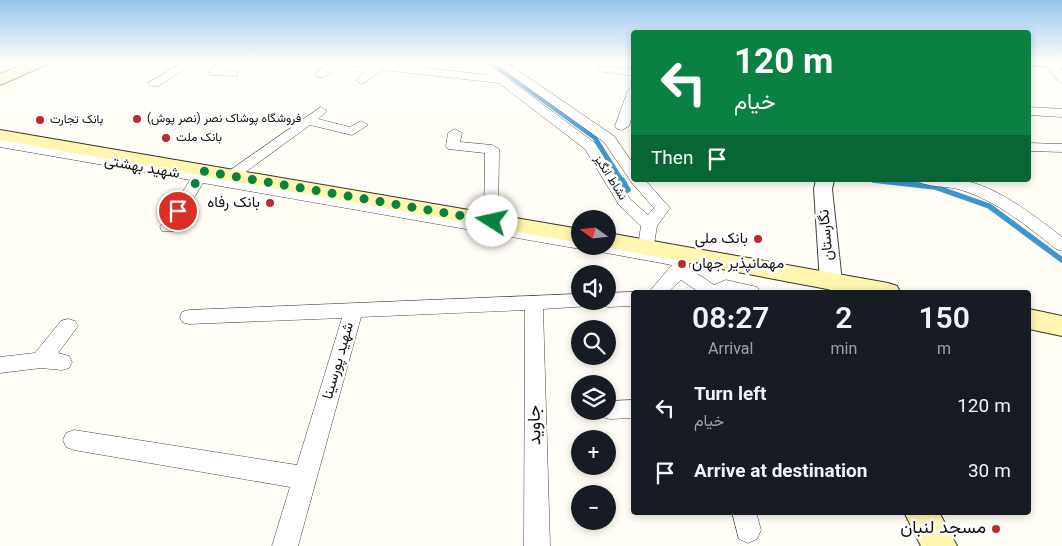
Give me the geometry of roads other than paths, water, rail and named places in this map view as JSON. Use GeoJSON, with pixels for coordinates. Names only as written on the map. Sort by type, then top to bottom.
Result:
{"type":"FeatureCollection","features":[{"type":"Feature","properties":{"kind":"main road","name":"شهید بهشتی"},"geometry":{"type":"LineString","coordinates":[[0,135],[201,174],[231,176],[571,234]]}},
{"type":"Feature","properties":{"kind":"main road"},"geometry":{"type":"LineString","coordinates":[[616,240],[648,236],[681,262],[803,284],[868,290]]}},
{"type":"Feature","properties":{"kind":"main road"},"geometry":{"type":"LineString","coordinates":[[1031,319],[1062,326]]}},
{"type":"Feature","properties":{"kind":"main road"},"geometry":{"type":"LineString","coordinates":[[922,515],[940,546]]}},
{"type":"Feature","properties":{"kind":"street","name":"نشاط انگیز"},"geometry":{"type":"LineString","coordinates":[[511,86],[590,146],[624,202],[648,236],[662,208],[639,182]]}},
{"type":"Feature","properties":{"kind":"street","name":"نشاط انگیز"},"geometry":{"type":"LineString","coordinates":[[534,86],[609,139],[631,172]]}},
{"type":"Feature","properties":{"kind":"street"},"geometry":{"type":"LineString","coordinates":[[622,126],[631,99]]}},
{"type":"Feature","properties":{"kind":"street"},"geometry":{"type":"LineString","coordinates":[[231,176],[321,111]]}},
{"type":"Feature","properties":{"kind":"street"},"geometry":{"type":"LineString","coordinates":[[1031,111],[1062,113]]}},
{"type":"Feature","properties":{"kind":"street"},"geometry":{"type":"LineString","coordinates":[[308,121],[352,131],[361,126]]}},
{"type":"Feature","properties":{"kind":"street"},"geometry":{"type":"LineString","coordinates":[[455,134],[453,146],[492,150],[492,221]]}},
{"type":"Feature","properties":{"kind":"street","name":"شهید بهشتی"},"geometry":{"type":"LineString","coordinates":[[0,142],[201,174],[571,241]]}},
{"type":"Feature","properties":{"kind":"street"},"geometry":{"type":"LineString","coordinates":[[1031,147],[1062,148]]}},
{"type":"Feature","properties":{"kind":"street"},"geometry":{"type":"LineString","coordinates":[[168,227],[201,174]]}},
{"type":"Feature","properties":{"kind":"street"},"geometry":{"type":"LineString","coordinates":[[945,182],[973,188],[1026,216],[1062,246]]}},
{"type":"Feature","properties":{"kind":"street","name":"نگارستان"},"geometry":{"type":"LineString","coordinates":[[822,183],[839,287]]}},
{"type":"Feature","properties":{"kind":"street"},"geometry":{"type":"LineString","coordinates":[[616,250],[681,262],[709,290]]}},
{"type":"Feature","properties":{"kind":"street"},"geometry":{"type":"LineString","coordinates":[[660,290],[681,262]]}},
{"type":"Feature","properties":{"kind":"street"},"geometry":{"type":"LineString","coordinates":[[720,290],[726,286],[743,290]]}},
{"type":"Feature","properties":{"kind":"street"},"geometry":{"type":"LineString","coordinates":[[616,300],[631,299]]}},
{"type":"Feature","properties":{"kind":"street","name":"شهید پورسینا"},"geometry":{"type":"LineString","coordinates":[[285,546],[354,310],[571,302]]}},
{"type":"Feature","properties":{"kind":"street","name":"جاوید"},"geometry":{"type":"LineString","coordinates":[[534,303],[537,546]]}},
{"type":"Feature","properties":{"kind":"street"},"geometry":{"type":"LineString","coordinates":[[189,317],[354,310]]}},
{"type":"Feature","properties":{"kind":"street"},"geometry":{"type":"LineString","coordinates":[[41,360],[68,326]]}},
{"type":"Feature","properties":{"kind":"street"},"geometry":{"type":"LineString","coordinates":[[1031,328],[1062,334]]}},
{"type":"Feature","properties":{"kind":"street"},"geometry":{"type":"LineString","coordinates":[[0,365],[41,360],[62,362]]}},
{"type":"Feature","properties":{"kind":"street"},"geometry":{"type":"LineString","coordinates":[[616,410],[631,409]]}},
{"type":"Feature","properties":{"kind":"street"},"geometry":{"type":"LineString","coordinates":[[74,440],[305,478]]}},
{"type":"Feature","properties":{"kind":"waterway"},"geometry":{"type":"LineString","coordinates":[[524,86],[595,138],[622,181]]}},
{"type":"Feature","properties":{"kind":"waterway"},"geometry":{"type":"LineString","coordinates":[[622,180],[628,190]]}},
{"type":"Feature","properties":{"kind":"waterway"},"geometry":{"type":"LineString","coordinates":[[891,182],[935,187],[989,206],[1062,260]]}},
{"type":"Feature","properties":{"kind":"place","name":"فروشگاه پوشاک نصر (نصر پوش)"},"geometry":{"type":"Point","coordinates":[137,119]}},
{"type":"Feature","properties":{"kind":"place","name":"بانک تجارت"},"geometry":{"type":"Point","coordinates":[40,120]}},
{"type":"Feature","properties":{"kind":"place","name":"بانک ملت"},"geometry":{"type":"Point","coordinates":[166,138]}},
{"type":"Feature","properties":{"kind":"place","name":"بانک رفاه"},"geometry":{"type":"Point","coordinates":[270,203]}},
{"type":"Feature","properties":{"kind":"place","name":"بانک ملی"},"geometry":{"type":"Point","coordinates":[758,239]}},
{"type":"Feature","properties":{"kind":"place","name":"مهمانپذیر جهان"},"geometry":{"type":"Point","coordinates":[682,264]}},
{"type":"Feature","properties":{"kind":"place","name":"مسجد لنبان"},"geometry":{"type":"Point","coordinates":[996,529]}}]}
